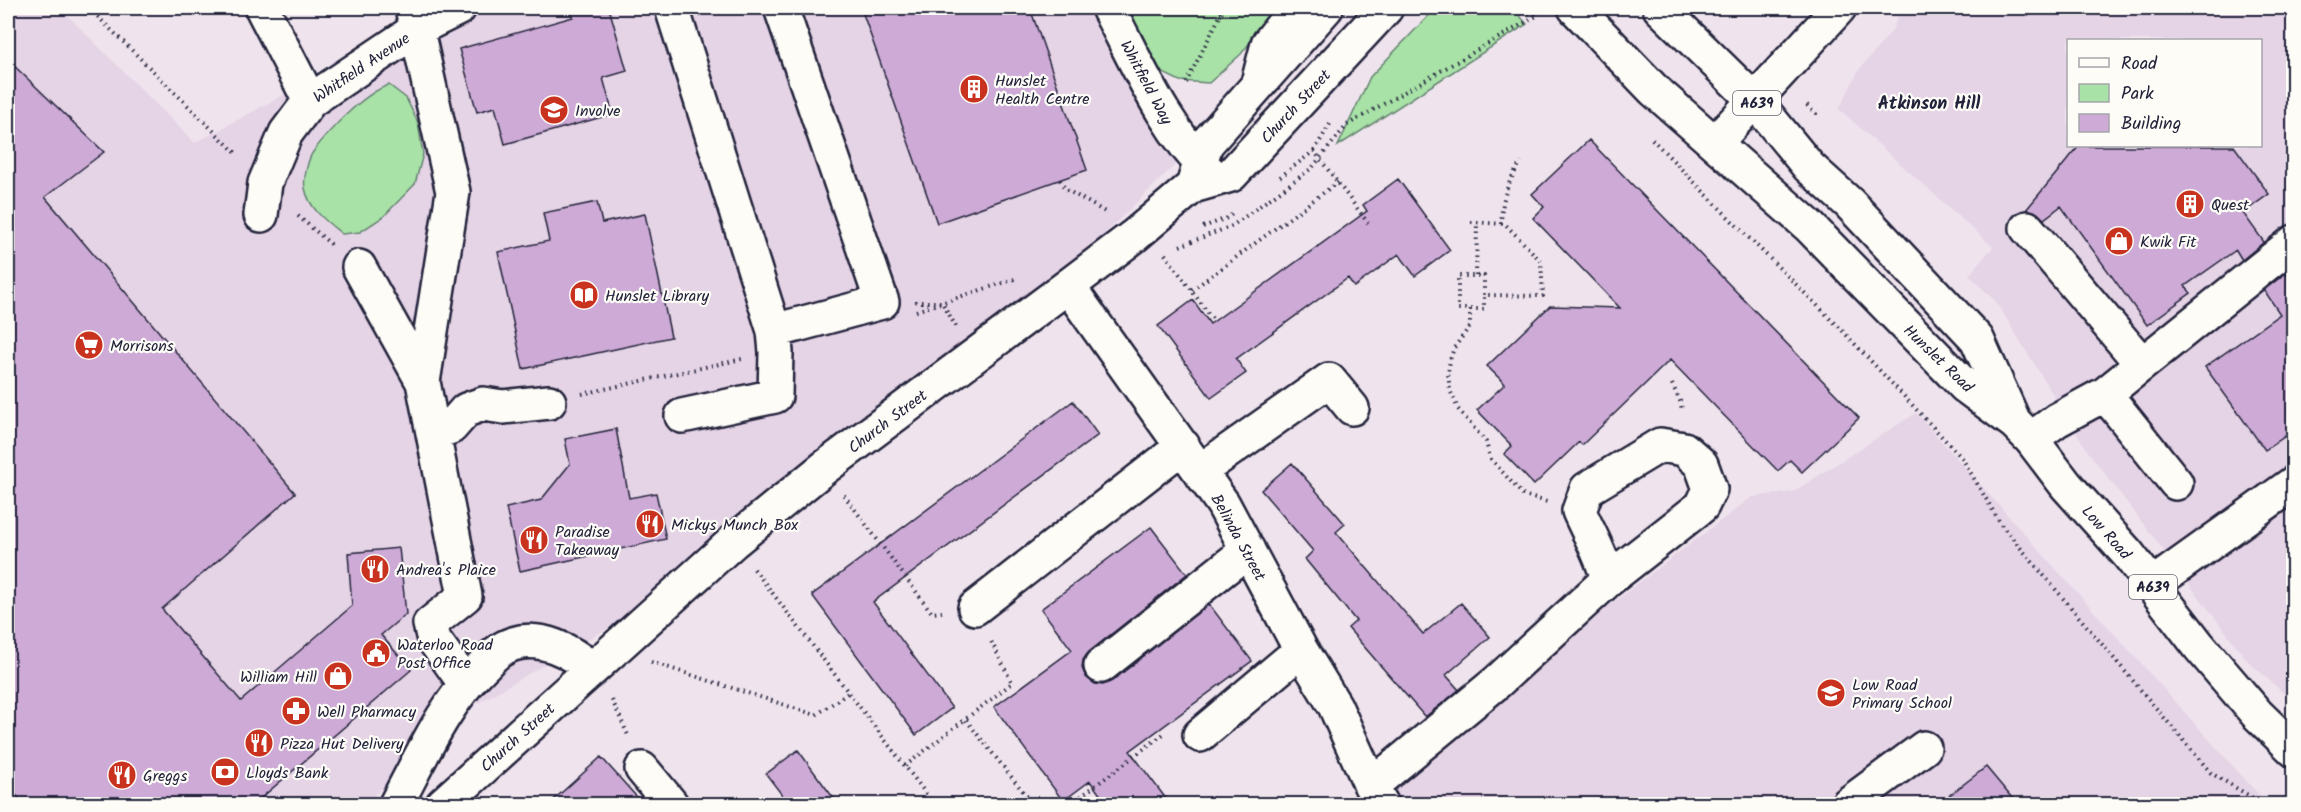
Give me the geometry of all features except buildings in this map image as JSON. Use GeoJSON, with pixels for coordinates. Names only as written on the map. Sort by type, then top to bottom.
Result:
{"type":"FeatureCollection","features":[{"type":"Feature","properties":{"kind":"street"},"geometry":{"type":"LineString","coordinates":[[262,8],[310,101]]}},
{"type":"Feature","properties":{"kind":"street","name":"Whitfield Avenue"},"geometry":{"type":"LineString","coordinates":[[261,215],[265,183],[286,133],[310,101],[414,18],[459,8]]}},
{"type":"Feature","properties":{"kind":"street"},"geometry":{"type":"LineString","coordinates":[[672,8],[774,331],[776,352],[775,396],[682,416]]}},
{"type":"Feature","properties":{"kind":"street"},"geometry":{"type":"LineString","coordinates":[[774,331],[882,302],[781,8]]}},
{"type":"Feature","properties":{"kind":"street","name":"Whitfield Way"},"geometry":{"type":"LineString","coordinates":[[1108,8],[1166,121],[1203,176]]}},
{"type":"Feature","properties":{"kind":"street"},"geometry":{"type":"LineString","coordinates":[[1258,83],[1268,44],[1296,8]]}},
{"type":"Feature","properties":{"kind":"street","name":"Church Street"},"geometry":{"type":"LineString","coordinates":[[1203,176],[1206,144],[1326,8]]}},
{"type":"Feature","properties":{"kind":"street","name":"Church Street"},"geometry":{"type":"LineString","coordinates":[[442,804],[733,542],[824,468],[1134,236],[1203,176],[1231,175],[1386,8]]}},
{"type":"Feature","properties":{"kind":"street","name":"Hunslet Road"},"geometry":{"type":"LineString","coordinates":[[1660,8],[1755,101],[1809,167],[1849,203],[1977,339],[2023,431]]}},
{"type":"Feature","properties":{"kind":"street"},"geometry":{"type":"LineString","coordinates":[[1716,142],[1839,8]]}},
{"type":"Feature","properties":{"kind":"street","name":"Hunslet Road"},"geometry":{"type":"LineString","coordinates":[[1561,14],[1716,142],[1809,226],[1965,386],[2023,431]]}},
{"type":"Feature","properties":{"kind":"street"},"geometry":{"type":"LineString","coordinates":[[414,18],[453,192],[423,382]]}},
{"type":"Feature","properties":{"kind":"street"},"geometry":{"type":"LineString","coordinates":[[2027,228],[2142,364]]}},
{"type":"Feature","properties":{"kind":"street"},"geometry":{"type":"LineString","coordinates":[[2023,431],[2057,420],[2105,394],[2294,242]]}},
{"type":"Feature","properties":{"kind":"street"},"geometry":{"type":"LineString","coordinates":[[359,267],[423,382],[465,596],[430,624],[434,640],[465,683]]}},
{"type":"Feature","properties":{"kind":"street","name":"Belinda Street"},"geometry":{"type":"LineString","coordinates":[[1068,286],[1223,504],[1301,650],[1335,706],[1377,795]]}},
{"type":"Feature","properties":{"kind":"street"},"geometry":{"type":"LineString","coordinates":[[975,608],[1191,458],[1329,380],[1352,408]]}},
{"type":"Feature","properties":{"kind":"street"},"geometry":{"type":"LineString","coordinates":[[2105,394],[2176,483]]}},
{"type":"Feature","properties":{"kind":"street"},"geometry":{"type":"LineString","coordinates":[[433,433],[451,428],[466,410],[483,404],[503,407],[549,402]]}},
{"type":"Feature","properties":{"kind":"street","name":"Low Road"},"geometry":{"type":"LineString","coordinates":[[2023,431],[2066,485],[2128,554],[2199,646],[2257,714],[2294,750]]}},
{"type":"Feature","properties":{"kind":"street"},"geometry":{"type":"LineString","coordinates":[[1377,795],[1608,580],[1701,506],[1710,489],[1701,465],[1684,449],[1660,445],[1587,489],[1579,511],[1603,560],[1608,580]]}},
{"type":"Feature","properties":{"kind":"street"},"geometry":{"type":"LineString","coordinates":[[2152,585],[2294,483]]}},
{"type":"Feature","properties":{"kind":"street"},"geometry":{"type":"LineString","coordinates":[[1101,666],[1248,550]]}},
{"type":"Feature","properties":{"kind":"street"},"geometry":{"type":"LineString","coordinates":[[396,804],[447,709],[465,683],[499,651],[514,643],[554,645],[577,656],[602,660]]}},
{"type":"Feature","properties":{"kind":"street"},"geometry":{"type":"LineString","coordinates":[[1200,735],[1301,650]]}},
{"type":"Feature","properties":{"kind":"street"},"geometry":{"type":"LineString","coordinates":[[1848,804],[1924,748]]}},
{"type":"Feature","properties":{"kind":"street"},"geometry":{"type":"LineString","coordinates":[[642,769],[671,804]]}},
{"type":"Feature","properties":{"kind":"path"},"geometry":{"type":"LineString","coordinates":[[89,8],[265,183]]}},
{"type":"Feature","properties":{"kind":"path"},"geometry":{"type":"LineString","coordinates":[[1166,121],[1224,8]]}},
{"type":"Feature","properties":{"kind":"path"},"geometry":{"type":"LineString","coordinates":[[1518,8],[1522,12],[1538,15],[1561,14]]}},
{"type":"Feature","properties":{"kind":"path"},"geometry":{"type":"LineString","coordinates":[[1648,134],[1837,324],[1962,458],[2002,526],[2211,773],[2241,793],[2263,804]]}},
{"type":"Feature","properties":{"kind":"path"},"geometry":{"type":"LineString","coordinates":[[1280,178],[1314,151],[1368,223]]}},
{"type":"Feature","properties":{"kind":"path"},"geometry":{"type":"LineString","coordinates":[[1501,224],[1502,204],[1508,183],[1521,162]]}},
{"type":"Feature","properties":{"kind":"path"},"geometry":{"type":"LineString","coordinates":[[1060,180],[1065,189],[1106,212],[1126,226],[1134,236]]}},
{"type":"Feature","properties":{"kind":"path"},"geometry":{"type":"LineString","coordinates":[[1192,290],[1338,182]]}},
{"type":"Feature","properties":{"kind":"path"},"geometry":{"type":"LineString","coordinates":[[293,211],[316,234],[359,267]]}},
{"type":"Feature","properties":{"kind":"path"},"geometry":{"type":"LineString","coordinates":[[1197,229],[1227,218],[1236,212]]}},
{"type":"Feature","properties":{"kind":"path"},"geometry":{"type":"LineString","coordinates":[[1471,222],[1505,224],[1541,261],[1543,296],[1484,295]]}},
{"type":"Feature","properties":{"kind":"path"},"geometry":{"type":"LineString","coordinates":[[1476,276],[1477,222]]}},
{"type":"Feature","properties":{"kind":"path"},"geometry":{"type":"LineString","coordinates":[[1164,252],[1214,321]]}},
{"type":"Feature","properties":{"kind":"path"},"geometry":{"type":"LineString","coordinates":[[1458,276],[1484,276],[1484,295],[1484,309],[1458,309],[1458,276]]}},
{"type":"Feature","properties":{"kind":"path"},"geometry":{"type":"LineString","coordinates":[[882,302],[942,302],[972,357]]}},
{"type":"Feature","properties":{"kind":"path"},"geometry":{"type":"LineString","coordinates":[[1470,309],[1470,326],[1454,348],[1448,374],[1450,390],[1458,409],[1486,442],[1490,458],[1523,495],[1579,511]]}},
{"type":"Feature","properties":{"kind":"path"},"geometry":{"type":"LineString","coordinates":[[824,468],[932,613],[975,608],[1012,683],[904,766]]}},
{"type":"Feature","properties":{"kind":"path"},"geometry":{"type":"LineString","coordinates":[[733,542],[934,804]]}},
{"type":"Feature","properties":{"kind":"path"},"geometry":{"type":"LineString","coordinates":[[602,660],[816,715],[848,693]]}},
{"type":"Feature","properties":{"kind":"path"},"geometry":{"type":"LineString","coordinates":[[602,660],[614,702],[642,769]]}},
{"type":"Feature","properties":{"kind":"path"},"geometry":{"type":"LineString","coordinates":[[966,720],[1033,804]]}},
{"type":"Feature","properties":{"kind":"path"},"geometry":{"type":"LineString","coordinates":[[1072,804],[1174,726],[1200,735]]}},
{"type":"Feature","properties":{"kind":"shaded area"},"geometry":{"type":"Polygon","coordinates":[[[8,8],[60,8],[195,143],[444,8],[1102,8],[1181,159],[1095,243],[990,321],[632,614],[478,703],[364,804],[8,804],[8,8]]]}},
{"type":"Feature","properties":{"kind":"shaded area"},"geometry":{"type":"Polygon","coordinates":[[[1902,8],[2293,8],[2293,702],[2248,661],[2089,453],[1996,302],[1969,275],[1993,247],[1839,109],[1859,70],[1891,32],[1902,8]]]}},
{"type":"Feature","properties":{"kind":"shaded area","name":"Low Road Primary School"},"geometry":{"type":"Polygon","coordinates":[[[1916,413],[2267,804],[1382,804],[1371,786],[1752,497],[1793,492],[1916,413]]]}},
{"type":"Feature","properties":{"kind":"green space"},"geometry":{"type":"Polygon","coordinates":[[[1115,8],[1277,8],[1241,54],[1209,83],[1180,81],[1159,71],[1115,8]]]}},
{"type":"Feature","properties":{"kind":"green space"},"geometry":{"type":"Polygon","coordinates":[[[1436,8],[1513,8],[1527,24],[1338,146],[1370,77],[1436,8]]]}},
{"type":"Feature","properties":{"kind":"green space"},"geometry":{"type":"Polygon","coordinates":[[[389,85],[406,98],[418,123],[423,154],[415,184],[383,217],[360,232],[342,234],[319,214],[310,202],[305,184],[308,164],[311,155],[337,123],[358,104],[379,89],[389,85]]]}},
{"type":"Feature","properties":{"kind":"place","name":"Hunslet Health Centre"},"geometry":{"type":"Point","coordinates":[974,89]}},
{"type":"Feature","properties":{"kind":"place","name":"Involve"},"geometry":{"type":"Point","coordinates":[554,110]}},
{"type":"Feature","properties":{"kind":"place","name":"Quest"},"geometry":{"type":"Point","coordinates":[2190,204]}},
{"type":"Feature","properties":{"kind":"place","name":"Kwik Fit"},"geometry":{"type":"Point","coordinates":[2119,241]}},
{"type":"Feature","properties":{"kind":"place","name":"Hunslet Library"},"geometry":{"type":"Point","coordinates":[584,295]}},
{"type":"Feature","properties":{"kind":"place","name":"Morrisons"},"geometry":{"type":"Point","coordinates":[89,345]}},
{"type":"Feature","properties":{"kind":"place","name":"Mickys Munch Box"},"geometry":{"type":"Point","coordinates":[650,524]}},
{"type":"Feature","properties":{"kind":"place","name":"Paradise Takeaway"},"geometry":{"type":"Point","coordinates":[534,540]}},
{"type":"Feature","properties":{"kind":"place","name":"Andrea's Plaice"},"geometry":{"type":"Point","coordinates":[375,569]}},
{"type":"Feature","properties":{"kind":"place","name":"Waterloo Road Post Office"},"geometry":{"type":"Point","coordinates":[376,653]}},
{"type":"Feature","properties":{"kind":"place","name":"William Hill"},"geometry":{"type":"Point","coordinates":[338,676]}},
{"type":"Feature","properties":{"kind":"place","name":"Low Road Primary School"},"geometry":{"type":"Point","coordinates":[1831,693]}},
{"type":"Feature","properties":{"kind":"place","name":"Well Pharmacy"},"geometry":{"type":"Point","coordinates":[296,711]}},
{"type":"Feature","properties":{"kind":"place","name":"Pizza Hut Delivery"},"geometry":{"type":"Point","coordinates":[259,743]}},
{"type":"Feature","properties":{"kind":"place","name":"Lloyds Bank"},"geometry":{"type":"Point","coordinates":[225,772]}},
{"type":"Feature","properties":{"kind":"place","name":"Greggs"},"geometry":{"type":"Point","coordinates":[122,775]}},
{"type":"Feature","properties":{"kind":"district","name":"Atkinson Hill"},"geometry":{"type":"Point","coordinates":[1929,103]}}]}
